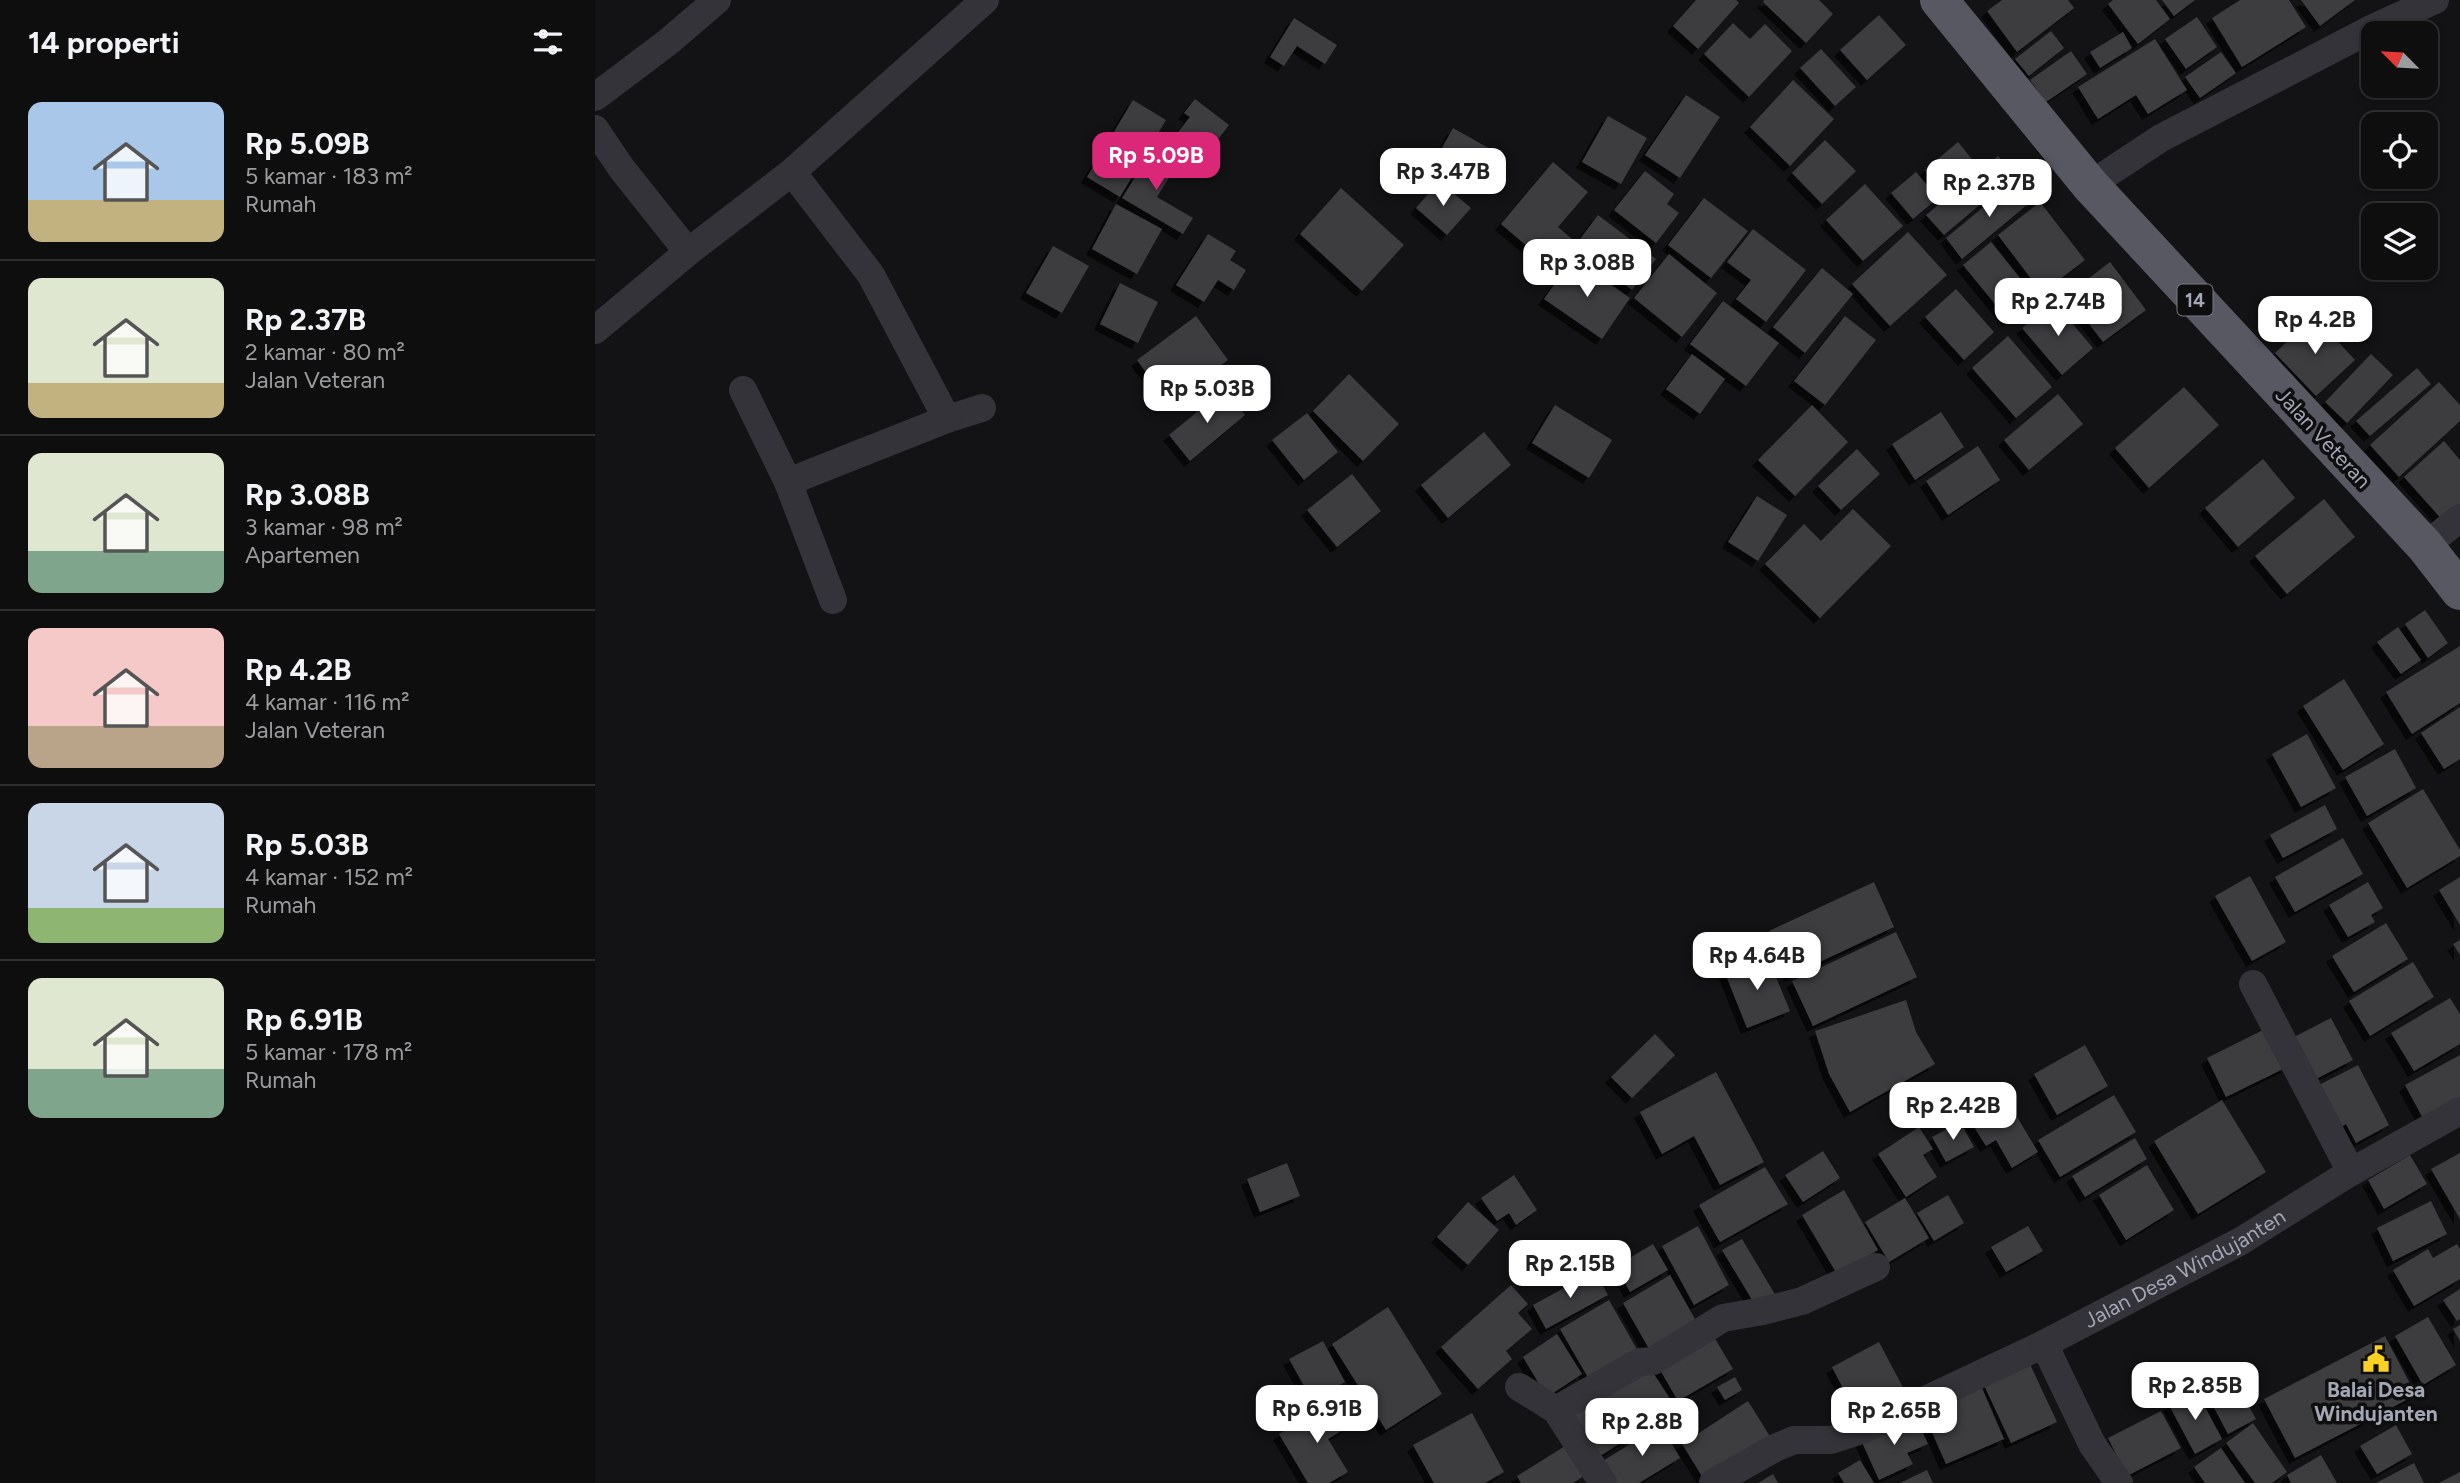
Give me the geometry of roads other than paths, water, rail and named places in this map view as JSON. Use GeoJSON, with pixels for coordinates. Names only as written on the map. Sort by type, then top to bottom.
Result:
{"type":"FeatureCollection","features":[{"type":"Feature","properties":{"kind":"highway","name":"Jalan Veteran"},"geometry":{"type":"LineString","coordinates":[[1939,0],[2090,186],[2425,546],[2460,591]]}},
{"type":"Feature","properties":{"kind":"street"},"geometry":{"type":"LineString","coordinates":[[595,97],[668,42],[717,0]]}},
{"type":"Feature","properties":{"kind":"street"},"geometry":{"type":"LineString","coordinates":[[595,330],[688,252],[792,172],[985,0]]}},
{"type":"Feature","properties":{"kind":"street"},"geometry":{"type":"LineString","coordinates":[[2090,186],[2161,138],[2375,27],[2435,0]]}},
{"type":"Feature","properties":{"kind":"street"},"geometry":{"type":"LineString","coordinates":[[595,129],[622,169],[688,252]]}},
{"type":"Feature","properties":{"kind":"street"},"geometry":{"type":"LineString","coordinates":[[792,172],[871,275],[947,419]]}},
{"type":"Feature","properties":{"kind":"street"},"geometry":{"type":"LineString","coordinates":[[743,390],[788,482],[833,600]]}},
{"type":"Feature","properties":{"kind":"street"},"geometry":{"type":"LineString","coordinates":[[788,482],[947,419],[982,408]]}},
{"type":"Feature","properties":{"kind":"street"},"geometry":{"type":"LineString","coordinates":[[2425,546],[2460,518]]}},
{"type":"Feature","properties":{"kind":"street"},"geometry":{"type":"LineString","coordinates":[[2253,984],[2351,1172]]}},
{"type":"Feature","properties":{"kind":"street","name":"Jalan Desa Windujanten"},"geometry":{"type":"LineString","coordinates":[[1713,1483],[1794,1440],[1831,1440],[1862,1430],[2044,1344],[2241,1241],[2351,1172],[2460,1111]]}},
{"type":"Feature","properties":{"kind":"street"},"geometry":{"type":"LineString","coordinates":[[1556,1410],[1640,1362],[1653,1360],[1723,1318],[1802,1301],[1876,1267]]}},
{"type":"Feature","properties":{"kind":"street"},"geometry":{"type":"LineString","coordinates":[[2044,1344],[2092,1444],[2119,1483]]}},
{"type":"Feature","properties":{"kind":"street"},"geometry":{"type":"LineString","coordinates":[[1519,1387],[1556,1410],[1603,1483]]}},
{"type":"Feature","properties":{"kind":"place","name":"Balai Desa Windujanten"},"geometry":{"type":"Point","coordinates":[2376,1359]}}]}
